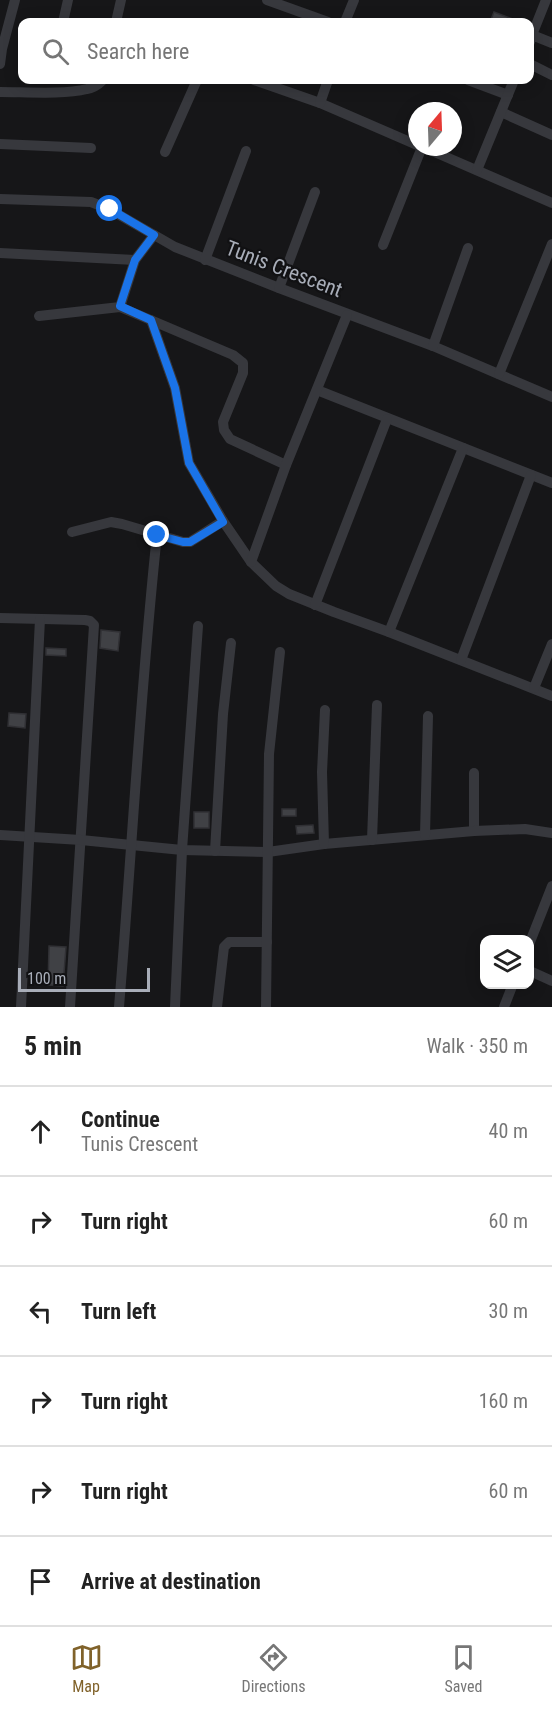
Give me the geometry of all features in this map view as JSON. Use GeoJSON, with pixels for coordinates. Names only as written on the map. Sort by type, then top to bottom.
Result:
{"type":"FeatureCollection","features":[{"type":"Feature","properties":{"kind":"street"},"geometry":{"type":"LineString","coordinates":[[0,64],[1,49],[15,0]]}},
{"type":"Feature","properties":{"kind":"street"},"geometry":{"type":"LineString","coordinates":[[64,18],[69,0]]}},
{"type":"Feature","properties":{"kind":"street"},"geometry":{"type":"LineString","coordinates":[[117,18],[121,0]]}},
{"type":"Feature","properties":{"kind":"street"},"geometry":{"type":"LineString","coordinates":[[267,0],[317,18]]}},
{"type":"Feature","properties":{"kind":"street"},"geometry":{"type":"LineString","coordinates":[[347,18],[354,0]]}},
{"type":"Feature","properties":{"kind":"street"},"geometry":{"type":"LineString","coordinates":[[534,30],[546,0]]}},
{"type":"Feature","properties":{"kind":"street"},"geometry":{"type":"LineString","coordinates":[[534,39],[552,43]]}},
{"type":"Feature","properties":{"kind":"street"},"geometry":{"type":"LineString","coordinates":[[534,66],[552,75]]}},
{"type":"Feature","properties":{"kind":"street"},"geometry":{"type":"LineString","coordinates":[[47,92],[49,84]]}},
{"type":"Feature","properties":{"kind":"street"},"geometry":{"type":"LineString","coordinates":[[0,92],[87,90],[99,84]]}},
{"type":"Feature","properties":{"kind":"street"},"geometry":{"type":"LineString","coordinates":[[165,152],[195,84]]}},
{"type":"Feature","properties":{"kind":"street"},"geometry":{"type":"LineString","coordinates":[[265,84],[320,104],[408,141]]}},
{"type":"Feature","properties":{"kind":"street"},"geometry":{"type":"LineString","coordinates":[[320,104],[327,84]]}},
{"type":"Feature","properties":{"kind":"street"},"geometry":{"type":"LineString","coordinates":[[479,84],[508,95]]}},
{"type":"Feature","properties":{"kind":"street"},"geometry":{"type":"LineString","coordinates":[[477,170],[512,84]]}},
{"type":"Feature","properties":{"kind":"street"},"geometry":{"type":"LineString","coordinates":[[501,112],[552,135]]}},
{"type":"Feature","properties":{"kind":"street"},"geometry":{"type":"LineString","coordinates":[[0,144],[91,148]]}},
{"type":"Feature","properties":{"kind":"street"},"geometry":{"type":"LineString","coordinates":[[205,260],[246,151]]}},
{"type":"Feature","properties":{"kind":"street"},"geometry":{"type":"LineString","coordinates":[[383,245],[418,156]]}},
{"type":"Feature","properties":{"kind":"street"},"geometry":{"type":"LineString","coordinates":[[444,156],[552,203]]}},
{"type":"Feature","properties":{"kind":"street"},"geometry":{"type":"LineString","coordinates":[[279,288],[315,192]]}},
{"type":"Feature","properties":{"kind":"street","name":"Tunis Crescent"},"geometry":{"type":"LineString","coordinates":[[0,199],[91,202],[110,209],[175,247],[205,260],[433,346],[552,397]]}},
{"type":"Feature","properties":{"kind":"street"},"geometry":{"type":"LineString","coordinates":[[120,306],[135,260],[154,235]]}},
{"type":"Feature","properties":{"kind":"street"},"geometry":{"type":"LineString","coordinates":[[499,374],[552,244]]}},
{"type":"Feature","properties":{"kind":"street"},"geometry":{"type":"LineString","coordinates":[[433,346],[468,248]]}},
{"type":"Feature","properties":{"kind":"street"},"geometry":{"type":"LineString","coordinates":[[0,253],[135,260]]}},
{"type":"Feature","properties":{"kind":"street"},"geometry":{"type":"LineString","coordinates":[[39,316],[120,306],[233,355],[243,363],[243,373],[224,422],[224,429],[230,439],[286,465]]}},
{"type":"Feature","properties":{"kind":"street"},"geometry":{"type":"LineString","coordinates":[[251,562],[286,465],[347,315]]}},
{"type":"Feature","properties":{"kind":"street"},"geometry":{"type":"LineString","coordinates":[[151,320],[175,388],[189,463],[223,522],[251,562],[276,586],[315,605],[552,696]]}},
{"type":"Feature","properties":{"kind":"street"},"geometry":{"type":"LineString","coordinates":[[317,390],[552,483]]}},
{"type":"Feature","properties":{"kind":"street"},"geometry":{"type":"LineString","coordinates":[[315,605],[387,418]]}},
{"type":"Feature","properties":{"kind":"street"},"geometry":{"type":"LineString","coordinates":[[389,632],[463,448]]}},
{"type":"Feature","properties":{"kind":"street"},"geometry":{"type":"LineString","coordinates":[[461,660],[531,475]]}},
{"type":"Feature","properties":{"kind":"street"},"geometry":{"type":"LineString","coordinates":[[72,532],[111,522],[190,542],[223,522]]}},
{"type":"Feature","properties":{"kind":"street"},"geometry":{"type":"LineString","coordinates":[[119,1007],[146,641],[157,535]]}},
{"type":"Feature","properties":{"kind":"street"},"geometry":{"type":"LineString","coordinates":[[0,618],[85,620],[94,625],[70,1007]]}},
{"type":"Feature","properties":{"kind":"street"},"geometry":{"type":"LineString","coordinates":[[21,1007],[40,619]]}},
{"type":"Feature","properties":{"kind":"street"},"geometry":{"type":"LineString","coordinates":[[175,1007],[182,850],[198,626]]}},
{"type":"Feature","properties":{"kind":"street"},"geometry":{"type":"LineString","coordinates":[[214,851],[222,714],[231,643]]}},
{"type":"Feature","properties":{"kind":"street"},"geometry":{"type":"LineString","coordinates":[[534,688],[552,644]]}},
{"type":"Feature","properties":{"kind":"street"},"geometry":{"type":"LineString","coordinates":[[266,1007],[269,754],[280,652]]}},
{"type":"Feature","properties":{"kind":"street"},"geometry":{"type":"LineString","coordinates":[[372,840],[377,705]]}},
{"type":"Feature","properties":{"kind":"street"},"geometry":{"type":"LineString","coordinates":[[324,844],[322,772],[325,710]]}},
{"type":"Feature","properties":{"kind":"street"},"geometry":{"type":"LineString","coordinates":[[425,835],[428,716]]}},
{"type":"Feature","properties":{"kind":"street"},"geometry":{"type":"LineString","coordinates":[[474,773],[474,831]]}},
{"type":"Feature","properties":{"kind":"street"},"geometry":{"type":"LineString","coordinates":[[0,835],[182,850],[268,852],[324,844],[474,831],[525,829],[552,833]]}},
{"type":"Feature","properties":{"kind":"street"},"geometry":{"type":"LineString","coordinates":[[533,935],[552,886]]}},
{"type":"Feature","properties":{"kind":"street"},"geometry":{"type":"LineString","coordinates":[[217,1007],[226,944],[229,942],[267,942]]}},
{"type":"Feature","properties":{"kind":"street"},"geometry":{"type":"LineString","coordinates":[[534,973],[552,981]]}},
{"type":"Feature","properties":{"kind":"street"},"geometry":{"type":"LineString","coordinates":[[504,1007],[511,989]]}},
{"type":"Feature","properties":{"kind":"building"},"geometry":{"type":"Polygon","coordinates":[[[494,12],[510,18],[492,18],[494,12]]]}},
{"type":"Feature","properties":{"kind":"building"},"geometry":{"type":"Polygon","coordinates":[[[101,630],[120,632],[118,651],[100,648],[101,630]]]}},
{"type":"Feature","properties":{"kind":"building"},"geometry":{"type":"Polygon","coordinates":[[[46,648],[66,649],[66,656],[46,655],[46,648]]]}},
{"type":"Feature","properties":{"kind":"building"},"geometry":{"type":"Polygon","coordinates":[[[9,713],[26,714],[25,728],[8,726],[9,713]]]}},
{"type":"Feature","properties":{"kind":"building"},"geometry":{"type":"Polygon","coordinates":[[[282,809],[296,809],[296,816],[282,816],[282,809]]]}},
{"type":"Feature","properties":{"kind":"building"},"geometry":{"type":"Polygon","coordinates":[[[194,812],[209,812],[209,828],[194,828],[194,812]]]}},
{"type":"Feature","properties":{"kind":"building"},"geometry":{"type":"Polygon","coordinates":[[[313,825],[314,833],[297,834],[296,826],[313,825]]]}},
{"type":"Feature","properties":{"kind":"building"},"geometry":{"type":"Polygon","coordinates":[[[49,946],[66,947],[63,986],[48,985],[49,946]]]}},
{"type":"Feature","properties":{"kind":"route"},"geometry":{"type":"LineString","coordinates":[[110,209],[154,235],[135,260],[120,306],[151,320],[175,388],[189,463],[223,522],[190,542],[157,535]]}}]}
